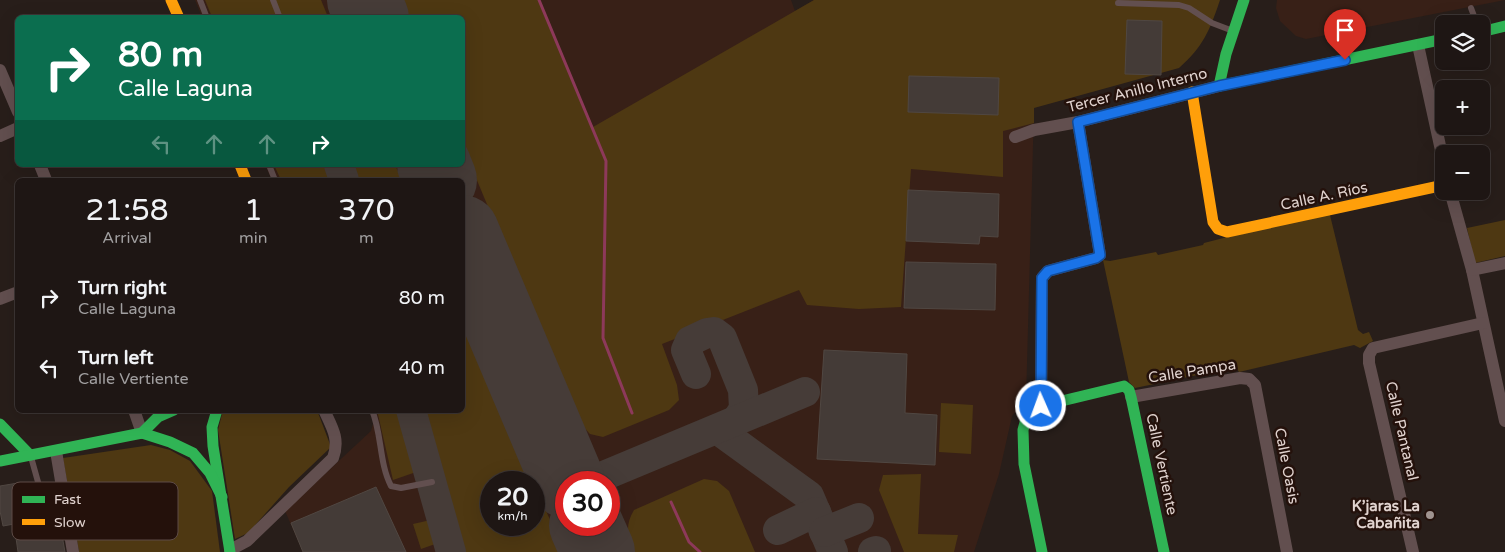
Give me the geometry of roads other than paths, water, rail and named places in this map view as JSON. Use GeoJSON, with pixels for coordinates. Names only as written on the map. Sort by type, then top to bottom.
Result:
{"type":"FeatureCollection","features":[{"type":"Feature","properties":{"kind":"street"},"geometry":{"type":"LineString","coordinates":[[171,0],[177,15]]}},
{"type":"Feature","properties":{"kind":"street"},"geometry":{"type":"LineString","coordinates":[[1219,86],[1244,0]]}},
{"type":"Feature","properties":{"kind":"street"},"geometry":{"type":"LineString","coordinates":[[1490,30],[1505,26]]}},
{"type":"Feature","properties":{"kind":"street","name":"Tercer Anillo Interno"},"geometry":{"type":"LineString","coordinates":[[1015,137],[1034,130],[1078,122],[1192,92],[1435,41]]}},
{"type":"Feature","properties":{"kind":"street"},"geometry":{"type":"LineString","coordinates":[[1418,45],[1440,145]]}},
{"type":"Feature","properties":{"kind":"street"},"geometry":{"type":"LineString","coordinates":[[0,70],[15,105]]}},
{"type":"Feature","properties":{"kind":"street","name":"Calle A. Ríos"},"geometry":{"type":"LineString","coordinates":[[1192,92],[1213,222],[1218,229],[1227,232],[1435,187]]}},
{"type":"Feature","properties":{"kind":"street"},"geometry":{"type":"LineString","coordinates":[[1042,552],[1026,469],[1023,438],[1026,419],[1031,412],[1041,406],[1042,278],[1048,271],[1096,258],[1100,255],[1078,122]]}},
{"type":"Feature","properties":{"kind":"street"},"geometry":{"type":"LineString","coordinates":[[0,136],[15,129]]}},
{"type":"Feature","properties":{"kind":"street"},"geometry":{"type":"LineString","coordinates":[[1453,200],[1472,270],[1505,421]]}},
{"type":"Feature","properties":{"kind":"street"},"geometry":{"type":"LineString","coordinates":[[1472,270],[1505,263]]}},
{"type":"Feature","properties":{"kind":"street"},"geometry":{"type":"LineString","coordinates":[[0,299],[15,293]]}},
{"type":"Feature","properties":{"kind":"street","name":"Calle Pantanal"},"geometry":{"type":"LineString","coordinates":[[1414,552],[1369,363],[1369,355],[1373,348],[1483,323]]}},
{"type":"Feature","properties":{"kind":"street","name":"Calle Pampa"},"geometry":{"type":"LineString","coordinates":[[1131,397],[1240,378],[1249,379],[1255,385]]}},
{"type":"Feature","properties":{"kind":"street","name":"Calle Oasis"},"geometry":{"type":"LineString","coordinates":[[1255,385],[1287,552]]}},
{"type":"Feature","properties":{"kind":"street","name":"Calle Vertiente"},"geometry":{"type":"LineString","coordinates":[[1041,406],[1124,386],[1129,390],[1164,552]]}},
{"type":"Feature","properties":{"kind":"street"},"geometry":{"type":"LineString","coordinates":[[135,413],[142,433]]}},
{"type":"Feature","properties":{"kind":"street"},"geometry":{"type":"LineString","coordinates":[[142,433],[158,417],[167,413]]}},
{"type":"Feature","properties":{"kind":"street"},"geometry":{"type":"LineString","coordinates":[[215,413],[212,427],[213,446],[230,551],[247,541],[332,458],[337,448],[337,439],[325,413]]}},
{"type":"Feature","properties":{"kind":"street"},"geometry":{"type":"LineString","coordinates":[[0,424],[30,456]]}},
{"type":"Feature","properties":{"kind":"street"},"geometry":{"type":"LineString","coordinates":[[0,461],[142,433],[170,442],[192,453],[210,473],[222,497]]}},
{"type":"Feature","properties":{"kind":"street"},"geometry":{"type":"LineString","coordinates":[[56,451],[61,482]]}},
{"type":"Feature","properties":{"kind":"lane"},"geometry":{"type":"LineString","coordinates":[[200,0],[206,15]]}},
{"type":"Feature","properties":{"kind":"lane"},"geometry":{"type":"LineString","coordinates":[[273,0],[279,15]]}},
{"type":"Feature","properties":{"kind":"lane"},"geometry":{"type":"LineString","coordinates":[[1118,3],[1179,5],[1190,8],[1212,23],[1234,31]]}},
{"type":"Feature","properties":{"kind":"lane"},"geometry":{"type":"LineString","coordinates":[[1471,8],[1474,15]]}},
{"type":"Feature","properties":{"kind":"lane"},"geometry":{"type":"LineString","coordinates":[[373,413],[378,428],[386,476],[392,486],[401,488],[432,482]]}},
{"type":"Feature","properties":{"kind":"lane"},"geometry":{"type":"LineString","coordinates":[[30,456],[38,482]]}},
{"type":"Feature","properties":{"kind":"waterway"},"geometry":{"type":"LineString","coordinates":[[539,0],[606,161],[603,338],[632,413]]}},
{"type":"Feature","properties":{"kind":"waterway"},"geometry":{"type":"LineString","coordinates":[[671,502],[689,542],[700,552]]}},
{"type":"Feature","properties":{"kind":"place","name":"K’jaras La Cabañita"},"geometry":{"type":"Point","coordinates":[1430,515]}}]}
